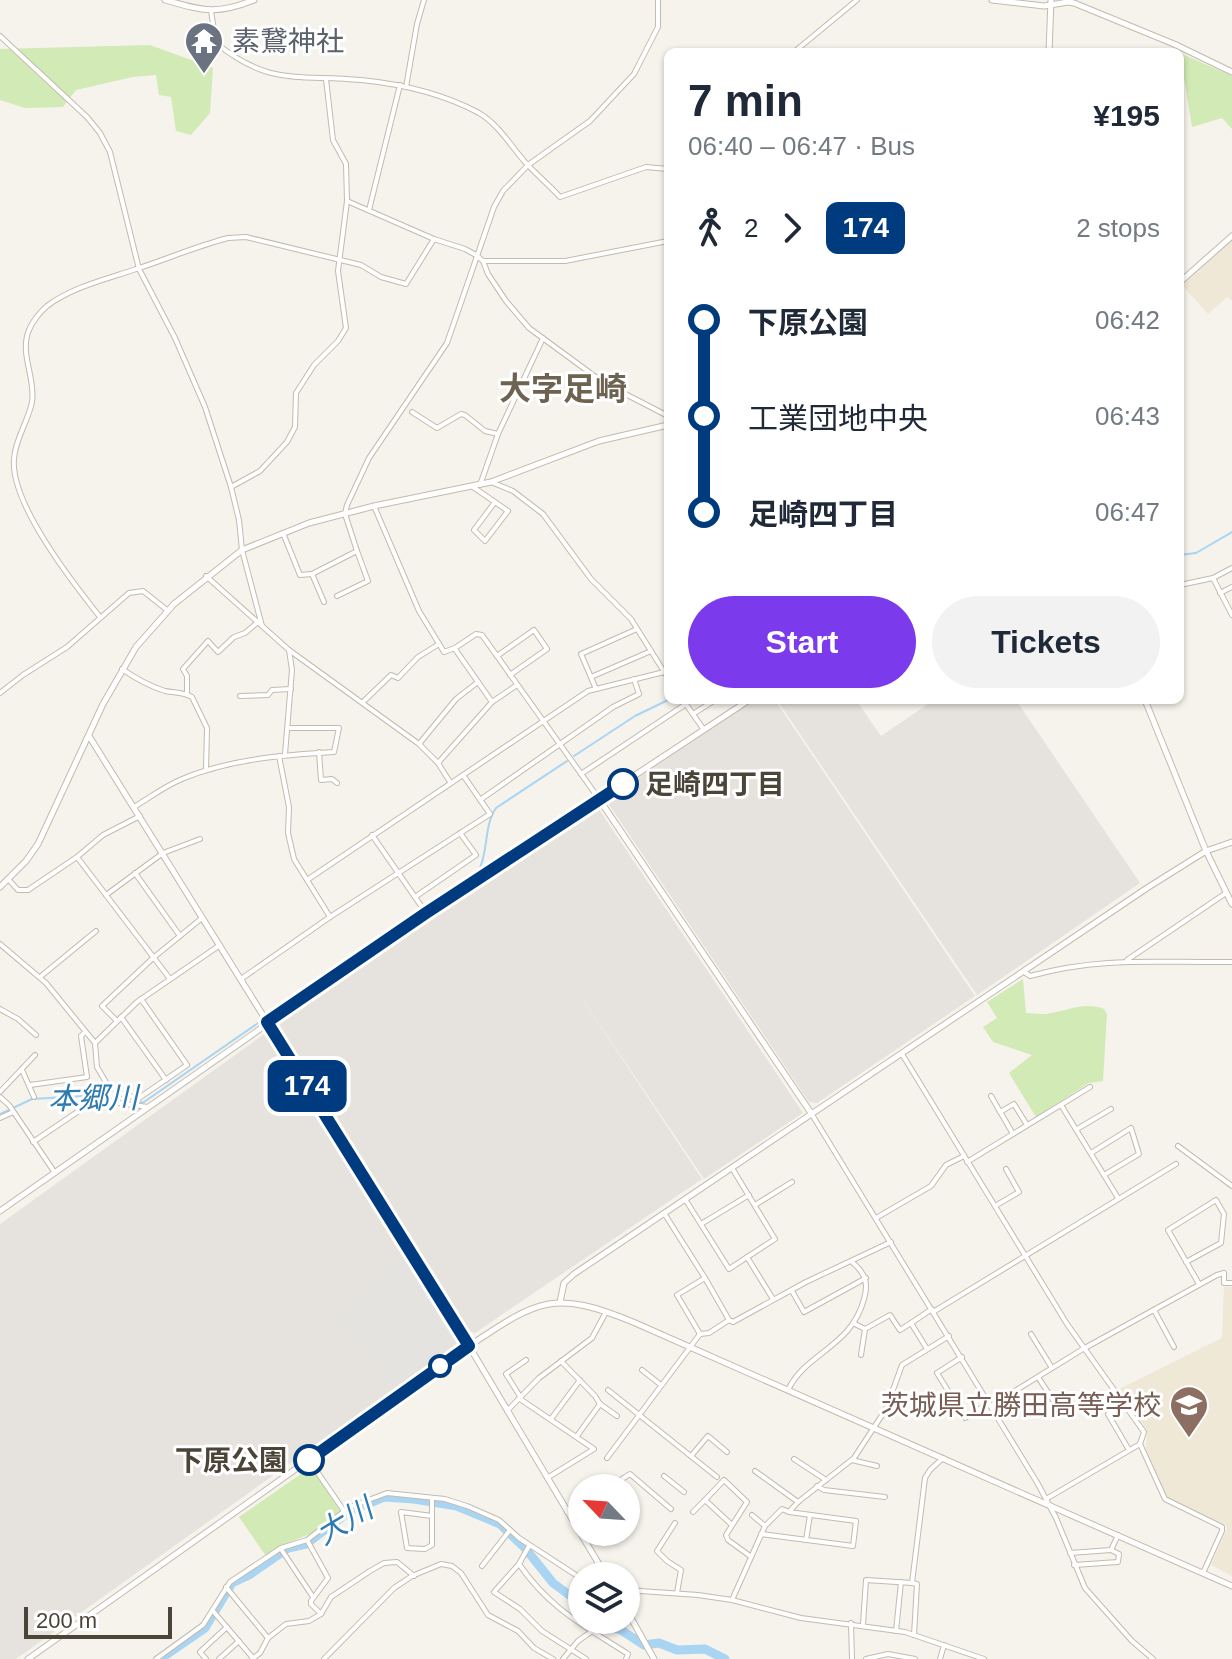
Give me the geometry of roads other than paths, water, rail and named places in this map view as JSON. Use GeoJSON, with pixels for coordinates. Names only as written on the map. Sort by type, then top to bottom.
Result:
{"type":"FeatureCollection","features":[{"type":"Feature","properties":{"kind":"street"},"geometry":{"type":"LineString","coordinates":[[165,0],[211,11],[234,8],[254,0]]}},
{"type":"Feature","properties":{"kind":"street"},"geometry":{"type":"LineString","coordinates":[[369,210],[424,0]]}},
{"type":"Feature","properties":{"kind":"street"},"geometry":{"type":"LineString","coordinates":[[337,596],[368,581],[345,514],[369,458],[447,343],[476,255],[503,191],[528,165],[590,121],[634,74],[658,27],[658,0]]}},
{"type":"Feature","properties":{"kind":"street"},"geometry":{"type":"LineString","coordinates":[[799,48],[857,0]]}},
{"type":"Feature","properties":{"kind":"street"},"geometry":{"type":"LineString","coordinates":[[992,0],[1016,4],[1074,3],[1182,48]]}},
{"type":"Feature","properties":{"kind":"street"},"geometry":{"type":"LineString","coordinates":[[1049,48],[1051,2]]}},
{"type":"Feature","properties":{"kind":"street"},"geometry":{"type":"LineString","coordinates":[[211,11],[216,43],[275,76],[403,86],[482,114],[560,197],[646,167],[664,169]]}},
{"type":"Feature","properties":{"kind":"street"},"geometry":{"type":"LineString","coordinates":[[0,36],[63,93],[100,133],[110,152],[139,269],[175,338],[205,407],[231,487],[260,624]]}},
{"type":"Feature","properties":{"kind":"street"},"geometry":{"type":"LineString","coordinates":[[1184,49],[1232,72]]}},
{"type":"Feature","properties":{"kind":"street"},"geometry":{"type":"LineString","coordinates":[[231,487],[260,471],[287,442],[295,427],[296,393],[314,365],[338,341],[346,328],[338,285],[338,261],[347,201],[346,164],[333,140],[326,79]]}},
{"type":"Feature","properties":{"kind":"street"},"geometry":{"type":"LineString","coordinates":[[347,201],[476,255],[521,320],[604,383],[664,414]]}},
{"type":"Feature","properties":{"kind":"street"},"geometry":{"type":"LineString","coordinates":[[1184,278],[1232,236]]}},
{"type":"Feature","properties":{"kind":"street"},"geometry":{"type":"LineString","coordinates":[[100,617],[64,571],[38,529],[16,482],[14,455],[33,394],[25,344],[32,323],[47,306],[92,284],[209,243],[237,237],[361,265],[381,277],[406,284],[434,239]]}},
{"type":"Feature","properties":{"kind":"street"},"geometry":{"type":"LineString","coordinates":[[483,261],[565,261],[664,242]]}},
{"type":"Feature","properties":{"kind":"street"},"geometry":{"type":"LineString","coordinates":[[476,486],[543,338]]}},
{"type":"Feature","properties":{"kind":"street"},"geometry":{"type":"LineString","coordinates":[[412,412],[437,428],[461,414],[485,431],[498,434]]}},
{"type":"Feature","properties":{"kind":"street"},"geometry":{"type":"LineString","coordinates":[[0,887],[26,861],[42,837],[121,669],[167,610],[242,550],[283,533],[345,514],[491,482],[599,441],[664,426]]}},
{"type":"Feature","properties":{"kind":"street"},"geometry":{"type":"LineString","coordinates":[[491,482],[513,491],[543,514],[591,579],[621,606],[664,668]]}},
{"type":"Feature","properties":{"kind":"street"},"geometry":{"type":"LineString","coordinates":[[476,486],[508,511],[485,541],[474,530],[495,502]]}},
{"type":"Feature","properties":{"kind":"street"},"geometry":{"type":"LineString","coordinates":[[374,506],[419,611],[439,644],[446,653],[476,634],[482,635],[599,799],[811,1113],[962,1357],[1050,1505],[1074,1565],[1092,1598],[1153,1659]]}},
{"type":"Feature","properties":{"kind":"street"},"geometry":{"type":"LineString","coordinates":[[283,533],[300,575],[312,574],[357,551]]}},
{"type":"Feature","properties":{"kind":"street"},"geometry":{"type":"LineString","coordinates":[[1184,584],[1213,578],[1232,568]]}},
{"type":"Feature","properties":{"kind":"street"},"geometry":{"type":"LineString","coordinates":[[312,574],[324,602]]}},
{"type":"Feature","properties":{"kind":"street"},"geometry":{"type":"LineString","coordinates":[[206,576],[289,650],[419,744],[438,763],[450,782]]}},
{"type":"Feature","properties":{"kind":"street"},"geometry":{"type":"LineString","coordinates":[[1213,578],[1232,615]]}},
{"type":"Feature","properties":{"kind":"street"},"geometry":{"type":"LineString","coordinates":[[1220,593],[1232,587]]}},
{"type":"Feature","properties":{"kind":"street"},"geometry":{"type":"LineString","coordinates":[[0,693],[67,647],[129,593],[139,590],[167,610]]}},
{"type":"Feature","properties":{"kind":"street"},"geometry":{"type":"LineString","coordinates":[[187,694],[187,676],[183,669],[208,641],[218,652],[234,637],[260,624]]}},
{"type":"Feature","properties":{"kind":"street"},"geometry":{"type":"LineString","coordinates":[[596,689],[581,654],[637,629]]}},
{"type":"Feature","properties":{"kind":"street"},"geometry":{"type":"LineString","coordinates":[[497,656],[534,630],[547,649],[510,675]]}},
{"type":"Feature","properties":{"kind":"street"},"geometry":{"type":"LineString","coordinates":[[363,702],[391,675],[398,678],[418,657],[439,644]]}},
{"type":"Feature","properties":{"kind":"street"},"geometry":{"type":"LineString","coordinates":[[455,648],[492,702]]}},
{"type":"Feature","properties":{"kind":"street"},"geometry":{"type":"LineString","coordinates":[[289,650],[292,670],[289,728],[282,755],[289,807],[288,833],[294,859],[330,917]]}},
{"type":"Feature","properties":{"kind":"street"},"geometry":{"type":"LineString","coordinates":[[591,677],[651,651]]}},
{"type":"Feature","properties":{"kind":"street"},"geometry":{"type":"LineString","coordinates":[[121,669],[166,691],[187,694],[197,705],[207,728],[206,770]]}},
{"type":"Feature","properties":{"kind":"street"},"geometry":{"type":"LineString","coordinates":[[307,880],[575,699],[596,689],[664,672]]}},
{"type":"Feature","properties":{"kind":"street"},"geometry":{"type":"LineString","coordinates":[[480,800],[624,700],[639,694],[634,679]]}},
{"type":"Feature","properties":{"kind":"street"},"geometry":{"type":"LineString","coordinates":[[419,744],[456,699],[478,682]]}},
{"type":"Feature","properties":{"kind":"street"},"geometry":{"type":"LineString","coordinates":[[438,763],[492,702],[517,685]]}},
{"type":"Feature","properties":{"kind":"street"},"geometry":{"type":"LineString","coordinates":[[240,696],[268,695],[272,690],[291,689]]}},
{"type":"Feature","properties":{"kind":"street"},"geometry":{"type":"LineString","coordinates":[[581,774],[682,704]]}},
{"type":"Feature","properties":{"kind":"street"},"geometry":{"type":"LineString","coordinates":[[686,704],[704,730]]}},
{"type":"Feature","properties":{"kind":"street"},"geometry":{"type":"LineString","coordinates":[[693,714],[709,704]]}},
{"type":"Feature","properties":{"kind":"street"},"geometry":{"type":"LineString","coordinates":[[0,1211],[426,913],[743,704]]}},
{"type":"Feature","properties":{"kind":"street"},"geometry":{"type":"LineString","coordinates":[[1147,704],[1206,851],[1232,904]]}},
{"type":"Feature","properties":{"kind":"street"},"geometry":{"type":"LineString","coordinates":[[134,807],[178,780],[206,770],[282,755],[334,752],[339,728],[289,728]]}},
{"type":"Feature","properties":{"kind":"street"},"geometry":{"type":"LineString","coordinates":[[89,736],[469,1346],[597,1562]]}},
{"type":"Feature","properties":{"kind":"street"},"geometry":{"type":"LineString","coordinates":[[319,752],[321,780],[332,779],[337,783]]}},
{"type":"Feature","properties":{"kind":"street"},"geometry":{"type":"LineString","coordinates":[[241,979],[330,917],[490,814],[463,775]]}},
{"type":"Feature","properties":{"kind":"street"},"geometry":{"type":"LineString","coordinates":[[9,880],[18,890],[28,890],[103,835],[140,816]]}},
{"type":"Feature","properties":{"kind":"street"},"geometry":{"type":"LineString","coordinates":[[415,897],[476,855],[460,833]]}},
{"type":"Feature","properties":{"kind":"street"},"geometry":{"type":"LineString","coordinates":[[372,835],[426,913]]}},
{"type":"Feature","properties":{"kind":"street"},"geometry":{"type":"LineString","coordinates":[[106,895],[163,853],[200,839]]}},
{"type":"Feature","properties":{"kind":"street"},"geometry":{"type":"LineString","coordinates":[[560,1302],[562,1287],[567,1279],[1206,851],[1232,842]]}},
{"type":"Feature","properties":{"kind":"street"},"geometry":{"type":"LineString","coordinates":[[77,857],[170,979]]}},
{"type":"Feature","properties":{"kind":"street"},"geometry":{"type":"LineString","coordinates":[[135,873],[180,936]]}},
{"type":"Feature","properties":{"kind":"street"},"geometry":{"type":"LineString","coordinates":[[1126,961],[1228,891]]}},
{"type":"Feature","properties":{"kind":"street"},"geometry":{"type":"LineString","coordinates":[[166,1080],[119,1019],[102,1006],[202,918]]}},
{"type":"Feature","properties":{"kind":"street"},"geometry":{"type":"LineString","coordinates":[[40,977],[96,931]]}},
{"type":"Feature","properties":{"kind":"street"},"geometry":{"type":"LineString","coordinates":[[0,944],[40,977],[95,1043],[97,1067],[107,1084],[124,1095],[139,1098],[187,1065],[141,999]]}},
{"type":"Feature","properties":{"kind":"street"},"geometry":{"type":"LineString","coordinates":[[95,1043],[141,999],[220,945]]}},
{"type":"Feature","properties":{"kind":"street"},"geometry":{"type":"LineString","coordinates":[[1024,972],[1030,976],[1067,966],[1126,961],[1232,962]]}},
{"type":"Feature","properties":{"kind":"street"},"geometry":{"type":"LineString","coordinates":[[1,1012],[36,1035]]}},
{"type":"Feature","properties":{"kind":"street"},"geometry":{"type":"LineString","coordinates":[[30,1085],[87,1077],[81,1036],[85,1032]]}},
{"type":"Feature","properties":{"kind":"street"},"geometry":{"type":"LineString","coordinates":[[902,1054],[1083,1349],[1144,1432],[1140,1444],[1165,1499],[1222,1527],[1203,1573]]}},
{"type":"Feature","properties":{"kind":"street"},"geometry":{"type":"LineString","coordinates":[[35,1055],[0,1094],[55,1173]]}},
{"type":"Feature","properties":{"kind":"street"},"geometry":{"type":"LineString","coordinates":[[22,1070],[34,1097]]}},
{"type":"Feature","properties":{"kind":"street"},"geometry":{"type":"LineString","coordinates":[[967,1162],[1090,1087]]}},
{"type":"Feature","properties":{"kind":"street"},"geometry":{"type":"LineString","coordinates":[[991,1096],[1013,1134]]}},
{"type":"Feature","properties":{"kind":"street"},"geometry":{"type":"LineString","coordinates":[[139,1098],[140,1106]]}},
{"type":"Feature","properties":{"kind":"street"},"geometry":{"type":"LineString","coordinates":[[33,1142],[95,1100],[148,1107]]}},
{"type":"Feature","properties":{"kind":"street"},"geometry":{"type":"LineString","coordinates":[[1000,1113],[1014,1104],[1027,1125]]}},
{"type":"Feature","properties":{"kind":"street"},"geometry":{"type":"LineString","coordinates":[[1061,1105],[1119,1198]]}},
{"type":"Feature","properties":{"kind":"street"},"geometry":{"type":"LineString","coordinates":[[1077,1129],[1111,1109]]}},
{"type":"Feature","properties":{"kind":"street"},"geometry":{"type":"LineString","coordinates":[[0,1118],[13,1112]]}},
{"type":"Feature","properties":{"kind":"street"},"geometry":{"type":"LineString","coordinates":[[1091,1153],[1131,1128],[1139,1154],[1104,1175]]}},
{"type":"Feature","properties":{"kind":"street"},"geometry":{"type":"LineString","coordinates":[[1178,1146],[1232,1186]]}},
{"type":"Feature","properties":{"kind":"street"},"geometry":{"type":"LineString","coordinates":[[876,1218],[931,1186],[946,1165],[964,1156]]}},
{"type":"Feature","properties":{"kind":"street"},"geometry":{"type":"LineString","coordinates":[[865,1329],[890,1315],[900,1330],[1176,1164]]}},
{"type":"Feature","properties":{"kind":"street"},"geometry":{"type":"LineString","coordinates":[[685,1199],[729,1269],[775,1239],[732,1168]]}},
{"type":"Feature","properties":{"kind":"street"},"geometry":{"type":"LineString","coordinates":[[995,1206],[1019,1192],[1006,1169]]}},
{"type":"Feature","properties":{"kind":"street"},"geometry":{"type":"LineString","coordinates":[[755,1205],[792,1182]]}},
{"type":"Feature","properties":{"kind":"street"},"geometry":{"type":"LineString","coordinates":[[701,1224],[749,1195]]}},
{"type":"Feature","properties":{"kind":"street"},"geometry":{"type":"LineString","coordinates":[[1186,1262],[1221,1243],[1224,1214],[1216,1200],[1168,1230],[1186,1262],[1199,1284]]}},
{"type":"Feature","properties":{"kind":"street"},"geometry":{"type":"LineString","coordinates":[[664,1213],[729,1320]]}},
{"type":"Feature","properties":{"kind":"street"},"geometry":{"type":"LineString","coordinates":[[607,1458],[700,1334],[709,1333],[729,1320],[733,1322],[891,1242]]}},
{"type":"Feature","properties":{"kind":"street"},"geometry":{"type":"LineString","coordinates":[[747,1257],[774,1300]]}},
{"type":"Feature","properties":{"kind":"street"},"geometry":{"type":"LineString","coordinates":[[788,1390],[802,1370],[844,1337],[862,1307],[866,1278],[851,1261]]}},
{"type":"Feature","properties":{"kind":"street"},"geometry":{"type":"LineString","coordinates":[[962,1357],[937,1373],[965,1418],[1199,1284],[1224,1273],[1224,1283],[1232,1283]]}},
{"type":"Feature","properties":{"kind":"street"},"geometry":{"type":"LineString","coordinates":[[700,1334],[677,1295],[705,1278]]}},
{"type":"Feature","properties":{"kind":"street"},"geometry":{"type":"LineString","coordinates":[[792,1291],[804,1312],[866,1278]]}},
{"type":"Feature","properties":{"kind":"street"},"geometry":{"type":"LineString","coordinates":[[28,1659],[469,1346],[524,1310],[560,1302],[606,1311],[1232,1586]]}},
{"type":"Feature","properties":{"kind":"street"},"geometry":{"type":"LineString","coordinates":[[1154,1310],[1174,1347]]}},
{"type":"Feature","properties":{"kind":"street"},"geometry":{"type":"LineString","coordinates":[[507,1411],[539,1378],[592,1338],[606,1311]]}},
{"type":"Feature","properties":{"kind":"street"},"geometry":{"type":"LineString","coordinates":[[853,1323],[865,1329]]}},
{"type":"Feature","properties":{"kind":"street"},"geometry":{"type":"LineString","coordinates":[[911,1323],[927,1349]]}},
{"type":"Feature","properties":{"kind":"street"},"geometry":{"type":"LineString","coordinates":[[861,1355],[865,1329]]}},
{"type":"Feature","properties":{"kind":"street"},"geometry":{"type":"LineString","coordinates":[[1031,1334],[1052,1368]]}},
{"type":"Feature","properties":{"kind":"street"},"geometry":{"type":"LineString","coordinates":[[789,1512],[852,1460],[886,1409],[902,1365],[949,1336]]}},
{"type":"Feature","properties":{"kind":"street"},"geometry":{"type":"LineString","coordinates":[[526,1360],[506,1374],[521,1398],[594,1449],[547,1478]]}},
{"type":"Feature","properties":{"kind":"street"},"geometry":{"type":"LineString","coordinates":[[561,1361],[600,1404],[617,1416]]}},
{"type":"Feature","properties":{"kind":"street"},"geometry":{"type":"LineString","coordinates":[[642,1370],[661,1385]]}},
{"type":"Feature","properties":{"kind":"street"},"geometry":{"type":"LineString","coordinates":[[1038,1377],[1060,1411]]}},
{"type":"Feature","properties":{"kind":"street"},"geometry":{"type":"LineString","coordinates":[[551,1419],[580,1380]]}},
{"type":"Feature","properties":{"kind":"street"},"geometry":{"type":"LineString","coordinates":[[608,1390],[717,1477]]}},
{"type":"Feature","properties":{"kind":"street"},"geometry":{"type":"LineString","coordinates":[[576,1436],[600,1404]]}},
{"type":"Feature","properties":{"kind":"street"},"geometry":{"type":"LineString","coordinates":[[1124,1404],[1108,1414],[1129,1450]]}},
{"type":"Feature","properties":{"kind":"street"},"geometry":{"type":"LineString","coordinates":[[691,1456],[708,1436],[727,1452]]}},
{"type":"Feature","properties":{"kind":"street"},"geometry":{"type":"LineString","coordinates":[[1046,1499],[1140,1444]]}},
{"type":"Feature","properties":{"kind":"street"},"geometry":{"type":"LineString","coordinates":[[912,1583],[925,1478],[943,1458]]}},
{"type":"Feature","properties":{"kind":"street"},"geometry":{"type":"LineString","coordinates":[[794,1459],[826,1480]]}},
{"type":"Feature","properties":{"kind":"street"},"geometry":{"type":"LineString","coordinates":[[309,1460],[344,1511]]}},
{"type":"Feature","properties":{"kind":"street"},"geometry":{"type":"LineString","coordinates":[[852,1460],[877,1466]]}},
{"type":"Feature","properties":{"kind":"street"},"geometry":{"type":"LineString","coordinates":[[755,1471],[798,1502]]}},
{"type":"Feature","properties":{"kind":"street"},"geometry":{"type":"LineString","coordinates":[[664,1476],[684,1492]]}},
{"type":"Feature","properties":{"kind":"street"},"geometry":{"type":"LineString","coordinates":[[693,1512],[724,1480],[747,1502],[726,1535],[728,1540],[750,1556]]}},
{"type":"Feature","properties":{"kind":"street"},"geometry":{"type":"LineString","coordinates":[[640,1483],[671,1509]]}},
{"type":"Feature","properties":{"kind":"street"},"geometry":{"type":"LineString","coordinates":[[817,1486],[824,1490],[885,1497]]}},
{"type":"Feature","properties":{"kind":"street"},"geometry":{"type":"LineString","coordinates":[[156,1659],[215,1614],[227,1589],[282,1550],[308,1541],[344,1511],[387,1493],[456,1501],[499,1520],[527,1549],[568,1571]]}},
{"type":"Feature","properties":{"kind":"street"},"geometry":{"type":"LineString","coordinates":[[432,1499],[432,1507],[432,1516],[432,1545],[425,1549],[407,1548],[401,1512],[432,1516]]}},
{"type":"Feature","properties":{"kind":"street"},"geometry":{"type":"LineString","coordinates":[[705,1500],[732,1525]]}},
{"type":"Feature","properties":{"kind":"street"},"geometry":{"type":"LineString","coordinates":[[732,1600],[750,1556],[761,1534],[765,1526],[782,1509],[856,1521],[853,1546],[761,1534]]}},
{"type":"Feature","properties":{"kind":"street"},"geometry":{"type":"LineString","coordinates":[[752,1515],[765,1526]]}},
{"type":"Feature","properties":{"kind":"street"},"geometry":{"type":"LineString","coordinates":[[806,1540],[810,1515]]}},
{"type":"Feature","properties":{"kind":"street"},"geometry":{"type":"LineString","coordinates":[[675,1523],[657,1551],[681,1570],[677,1593]]}},
{"type":"Feature","properties":{"kind":"street"},"geometry":{"type":"LineString","coordinates":[[482,1566],[510,1530]]}},
{"type":"Feature","properties":{"kind":"street"},"geometry":{"type":"LineString","coordinates":[[1111,1550],[1118,1535]]}},
{"type":"Feature","properties":{"kind":"street"},"geometry":{"type":"LineString","coordinates":[[308,1541],[328,1578],[311,1604],[321,1614]]}},
{"type":"Feature","properties":{"kind":"street"},"geometry":{"type":"LineString","coordinates":[[527,1549],[519,1564],[494,1592],[520,1609],[542,1631],[586,1659]]}},
{"type":"Feature","properties":{"kind":"street"},"geometry":{"type":"LineString","coordinates":[[282,1550],[313,1597]]}},
{"type":"Feature","properties":{"kind":"street"},"geometry":{"type":"LineString","coordinates":[[1070,1553],[1111,1550],[1119,1554],[1118,1562],[1074,1565]]}},
{"type":"Feature","properties":{"kind":"street"},"geometry":{"type":"LineString","coordinates":[[215,1614],[253,1658],[260,1653],[268,1638],[286,1624],[309,1621],[321,1614],[331,1597],[384,1563],[397,1562],[414,1576]]}},
{"type":"Feature","properties":{"kind":"street"},"geometry":{"type":"LineString","coordinates":[[324,1659],[394,1588],[441,1564],[457,1569],[488,1615],[518,1631],[534,1648],[553,1659]]}},
{"type":"Feature","properties":{"kind":"street"},"geometry":{"type":"LineString","coordinates":[[519,1564],[538,1591],[568,1614]]}},
{"type":"Feature","properties":{"kind":"street"},"geometry":{"type":"LineString","coordinates":[[863,1625],[866,1580],[917,1584],[914,1636]]}},
{"type":"Feature","properties":{"kind":"street"},"geometry":{"type":"LineString","coordinates":[[896,1631],[901,1582]]}},
{"type":"Feature","properties":{"kind":"street"},"geometry":{"type":"LineString","coordinates":[[227,1589],[268,1638]]}},
{"type":"Feature","properties":{"kind":"street"},"geometry":{"type":"LineString","coordinates":[[640,1591],[732,1600],[801,1618],[896,1631],[984,1659]]}},
{"type":"Feature","properties":{"kind":"street"},"geometry":{"type":"LineString","coordinates":[[851,1623],[852,1659]]}},
{"type":"Feature","properties":{"kind":"street"},"geometry":{"type":"LineString","coordinates":[[206,1659],[200,1652],[227,1627]]}},
{"type":"Feature","properties":{"kind":"street"},"geometry":{"type":"LineString","coordinates":[[640,1633],[654,1659]]}},
{"type":"Feature","properties":{"kind":"street"},"geometry":{"type":"LineString","coordinates":[[563,1659],[587,1634]]}},
{"type":"Feature","properties":{"kind":"street"},"geometry":{"type":"LineString","coordinates":[[597,1634],[628,1654],[626,1659]]}},
{"type":"Feature","properties":{"kind":"street"},"geometry":{"type":"LineString","coordinates":[[219,1659],[239,1641]]}},
{"type":"Feature","properties":{"kind":"street"},"geometry":{"type":"LineString","coordinates":[[940,1659],[944,1645]]}},
{"type":"Feature","properties":{"kind":"street"},"geometry":{"type":"LineString","coordinates":[[866,1659],[888,1654],[915,1659]]}},
{"type":"Feature","properties":{"kind":"waterway"},"geometry":{"type":"LineString","coordinates":[[1184,554],[1196,553],[1232,532]]}},
{"type":"Feature","properties":{"kind":"waterway","name":"本郷川"},"geometry":{"type":"LineString","coordinates":[[574,756],[635,716],[664,702]]}},
{"type":"Feature","properties":{"kind":"waterway","name":"本郷川"},"geometry":{"type":"LineString","coordinates":[[268,1015],[478,872],[484,857],[489,823],[496,808],[567,761]]}},
{"type":"Feature","properties":{"kind":"waterway","name":"本郷川"},"geometry":{"type":"LineString","coordinates":[[0,1114],[32,1099],[83,1096],[144,1102],[261,1021]]}},
{"type":"Feature","properties":{"kind":"waterway","name":"大川"},"geometry":{"type":"LineString","coordinates":[[160,1659],[205,1628],[232,1583],[288,1548],[306,1544],[350,1511],[384,1497],[457,1506],[500,1524],[525,1548],[553,1583],[568,1594]]}},
{"type":"Feature","properties":{"kind":"waterway","name":"大川"},"geometry":{"type":"LineString","coordinates":[[627,1634],[644,1645],[659,1643],[677,1650],[705,1649],[725,1659]]}},
{"type":"Feature","properties":{"kind":"place","name":"素鵞神社"},"geometry":{"type":"Point","coordinates":[204,75]}},
{"type":"Feature","properties":{"kind":"place","name":"足崎四丁目"},"geometry":{"type":"Point","coordinates":[623,784]}},
{"type":"Feature","properties":{"kind":"place","name":"茨城県立勝田高等学校"},"geometry":{"type":"Point","coordinates":[1189,1439]}},
{"type":"Feature","properties":{"kind":"place","name":"下原公園"},"geometry":{"type":"Point","coordinates":[309,1460]}},
{"type":"Feature","properties":{"kind":"district","name":"大字足崎"},"geometry":{"type":"Point","coordinates":[563,389]}}]}
